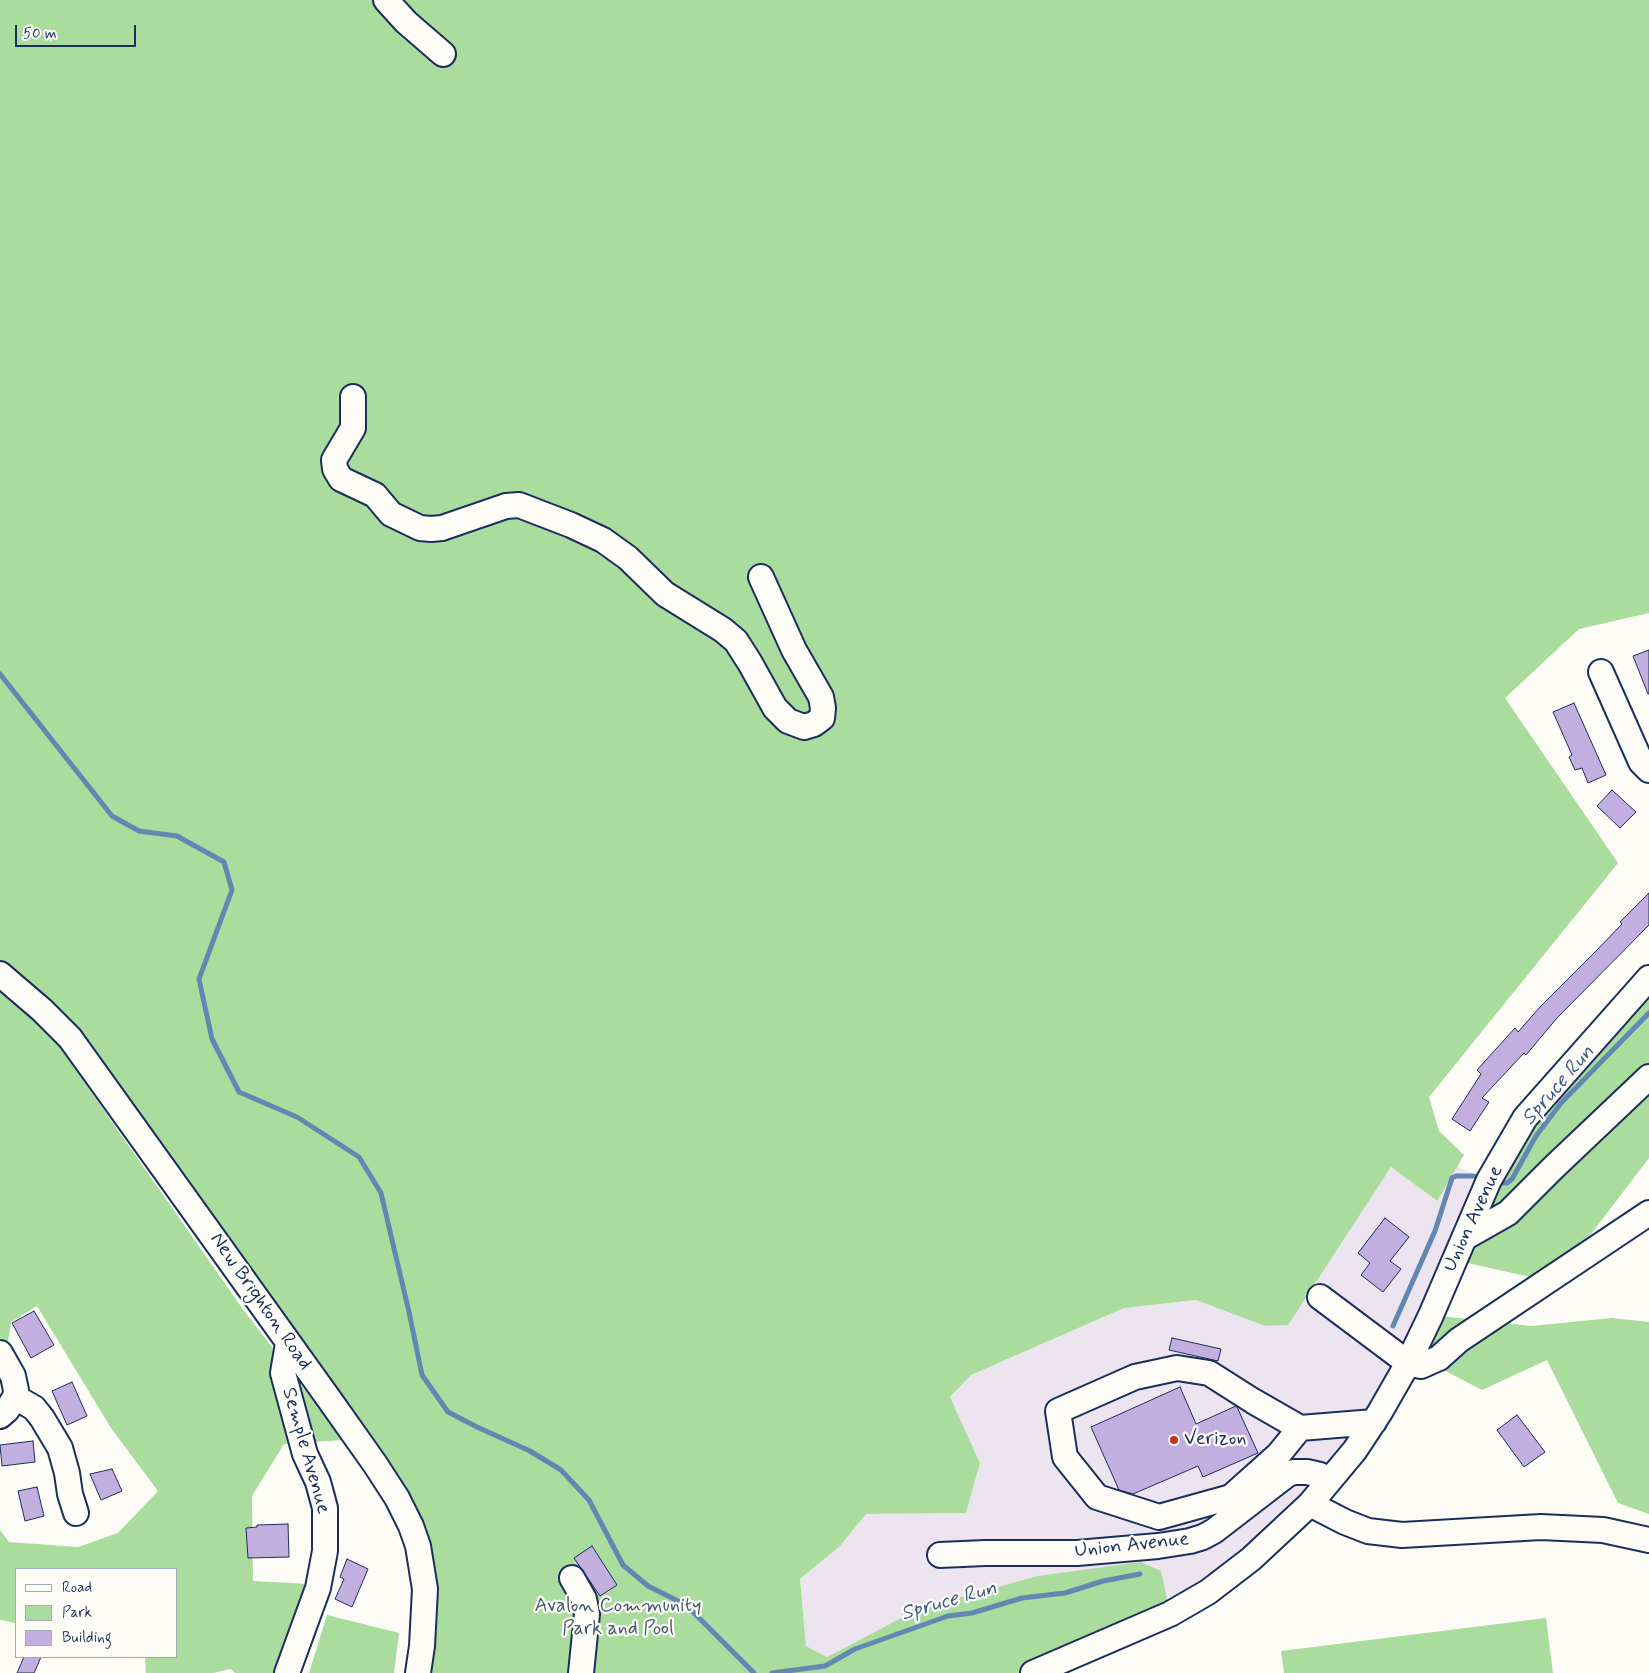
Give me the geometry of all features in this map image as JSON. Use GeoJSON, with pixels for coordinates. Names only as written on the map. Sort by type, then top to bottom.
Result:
{"type":"FeatureCollection","features":[{"type":"Feature","properties":{"kind":"street"},"geometry":{"type":"LineString","coordinates":[[386,0],[406,22],[443,54]]}},
{"type":"Feature","properties":{"kind":"street"},"geometry":{"type":"LineString","coordinates":[[353,397],[353,428],[334,460],[335,469],[341,479],[375,494],[392,514],[420,528],[442,528],[506,506],[519,505],[571,525],[603,540],[628,558],[665,594],[723,630],[736,641],[775,708],[788,721],[804,727],[814,724],[822,718],[822,697],[794,650],[761,577]]}},
{"type":"Feature","properties":{"kind":"street"},"geometry":{"type":"LineString","coordinates":[[1601,672],[1642,762],[1649,770]]}},
{"type":"Feature","properties":{"kind":"street","name":"New Brighton Road"},"geometry":{"type":"LineString","coordinates":[[0,974],[42,1010],[70,1038],[375,1464],[397,1498],[411,1526],[418,1546],[425,1589],[422,1646],[418,1673]]}},
{"type":"Feature","properties":{"kind":"street","name":"Union Avenue"},"geometry":{"type":"LineString","coordinates":[[1032,1673],[1170,1614],[1208,1592],[1251,1558],[1310,1504],[1355,1450],[1374,1422],[1408,1363],[1431,1315],[1489,1180],[1526,1118],[1649,978]]}},
{"type":"Feature","properties":{"kind":"street"},"geometry":{"type":"LineString","coordinates":[[1464,1238],[1508,1213],[1649,1078]]}},
{"type":"Feature","properties":{"kind":"street"},"geometry":{"type":"LineString","coordinates":[[1320,1297],[1408,1363],[1420,1366],[1439,1358],[1458,1340],[1649,1213]]}},
{"type":"Feature","properties":{"kind":"street","name":"Semple Avenue"},"geometry":{"type":"LineString","coordinates":[[287,1673],[318,1588],[325,1552],[325,1508],[318,1482],[304,1454],[283,1373],[288,1343]]}},
{"type":"Feature","properties":{"kind":"street"},"geometry":{"type":"LineString","coordinates":[[0,1353],[13,1376],[16,1390],[15,1398],[7,1410],[0,1416]]}},
{"type":"Feature","properties":{"kind":"street"},"geometry":{"type":"LineString","coordinates":[[1300,1428],[1278,1455],[1231,1497],[1159,1517],[1097,1497],[1065,1457],[1058,1411],[1135,1377],[1177,1368],[1209,1373],[1253,1402],[1300,1428],[1374,1422]]}},
{"type":"Feature","properties":{"kind":"street"},"geometry":{"type":"LineString","coordinates":[[15,1398],[34,1408],[60,1448],[76,1513]]}},
{"type":"Feature","properties":{"kind":"street","name":"Union Avenue"},"geometry":{"type":"LineString","coordinates":[[940,1555],[1077,1553],[1158,1546],[1190,1541],[1214,1531],[1288,1474],[1299,1471],[1307,1472],[1330,1480]]}},
{"type":"Feature","properties":{"kind":"street"},"geometry":{"type":"LineString","coordinates":[[1310,1504],[1368,1532],[1402,1536],[1541,1527],[1603,1530],[1649,1540]]}},
{"type":"Feature","properties":{"kind":"street"},"geometry":{"type":"LineString","coordinates":[[572,1578],[584,1599],[587,1614],[582,1673]]}},
{"type":"Feature","properties":{"kind":"shaded area"},"geometry":{"type":"Polygon","coordinates":[[[1391,1167],[1436,1201],[1457,1167],[1489,1180],[1431,1315],[1310,1504],[1170,1614],[918,1609],[827,1657],[806,1646],[800,1579],[840,1546],[866,1514],[966,1513],[980,1463],[950,1397],[971,1375],[1124,1308],[1196,1300],[1265,1326],[1287,1325],[1391,1167]]]}},
{"type":"Feature","properties":{"kind":"green space","name":"Avalon Community Park and Pool"},"geometry":{"type":"Polygon","coordinates":[[[0,0],[1649,0],[1649,613],[1579,629],[1505,698],[1618,863],[1429,1097],[1439,1131],[1464,1155],[1437,1201],[1391,1167],[1288,1325],[1265,1326],[1196,1300],[1124,1308],[971,1375],[950,1397],[980,1463],[966,1513],[866,1514],[840,1546],[800,1579],[806,1646],[827,1657],[918,1609],[1038,1576],[1141,1562],[1161,1571],[1170,1614],[1033,1673],[418,1673],[418,1546],[70,1038],[0,974],[0,0]]]}},
{"type":"Feature","properties":{"kind":"green space"},"geometry":{"type":"Polygon","coordinates":[[[1649,978],[1649,1158],[1591,1234],[1535,1278],[1454,1260],[1489,1180],[1649,978]]]}},
{"type":"Feature","properties":{"kind":"green space"},"geometry":{"type":"Polygon","coordinates":[[[0,988],[59,1046],[242,1308],[343,1440],[284,1444],[252,1496],[253,1581],[308,1584],[282,1673],[235,1673],[231,1669],[213,1673],[146,1673],[145,1658],[178,1658],[178,1568],[15,1568],[15,1623],[0,1620],[0,1530],[9,1542],[78,1547],[118,1533],[158,1491],[111,1428],[37,1306],[11,1322],[3,1376],[0,1380],[0,988]]]}},
{"type":"Feature","properties":{"kind":"green space"},"geometry":{"type":"Polygon","coordinates":[[[1431,1315],[1531,1326],[1612,1318],[1649,1322],[1649,1514],[1618,1503],[1547,1360],[1482,1390],[1413,1354],[1431,1315]]]}},
{"type":"Feature","properties":{"kind":"green space"},"geometry":{"type":"Polygon","coordinates":[[[327,1615],[399,1633],[394,1673],[309,1673],[327,1615]]]}},
{"type":"Feature","properties":{"kind":"green space"},"geometry":{"type":"Polygon","coordinates":[[[1546,1618],[1553,1673],[1284,1673],[1281,1651],[1546,1618]]]}},
{"type":"Feature","properties":{"kind":"building"},"geometry":{"type":"Polygon","coordinates":[[[1649,650],[1649,694],[1648,694],[1633,656],[1649,650]]]}},
{"type":"Feature","properties":{"kind":"building"},"geometry":{"type":"Polygon","coordinates":[[[1574,703],[1606,775],[1588,783],[1582,768],[1575,770],[1569,757],[1572,755],[1553,712],[1574,703]]]}},
{"type":"Feature","properties":{"kind":"building"},"geometry":{"type":"Polygon","coordinates":[[[1612,790],[1636,812],[1620,828],[1597,806],[1612,790]]]}},
{"type":"Feature","properties":{"kind":"building"},"geometry":{"type":"Polygon","coordinates":[[[1649,893],[1649,925],[1557,1018],[1526,1055],[1524,1053],[1482,1098],[1489,1102],[1470,1131],[1452,1119],[1481,1074],[1477,1070],[1515,1028],[1518,1032],[1622,924],[1620,922],[1649,893]]]}},
{"type":"Feature","properties":{"kind":"building"},"geometry":{"type":"Polygon","coordinates":[[[1385,1218],[1409,1237],[1390,1261],[1401,1269],[1383,1292],[1361,1275],[1370,1263],[1358,1253],[1385,1218]]]}},
{"type":"Feature","properties":{"kind":"building"},"geometry":{"type":"Polygon","coordinates":[[[34,1311],[54,1345],[31,1358],[12,1323],[34,1311]]]}},
{"type":"Feature","properties":{"kind":"building"},"geometry":{"type":"Polygon","coordinates":[[[1172,1338],[1221,1349],[1218,1361],[1169,1350],[1172,1338]]]}},
{"type":"Feature","properties":{"kind":"building"},"geometry":{"type":"Polygon","coordinates":[[[72,1382],[87,1416],[67,1425],[52,1391],[72,1382]]]}},
{"type":"Feature","properties":{"kind":"building","name":"Verizon"},"geometry":{"type":"Polygon","coordinates":[[[1180,1387],[1196,1424],[1236,1406],[1258,1453],[1203,1477],[1198,1466],[1133,1494],[1119,1490],[1091,1427],[1180,1387]]]}},
{"type":"Feature","properties":{"kind":"building"},"geometry":{"type":"Polygon","coordinates":[[[1517,1415],[1545,1452],[1524,1467],[1497,1430],[1517,1415]]]}},
{"type":"Feature","properties":{"kind":"building"},"geometry":{"type":"Polygon","coordinates":[[[33,1441],[35,1462],[2,1466],[0,1445],[33,1441]]]}},
{"type":"Feature","properties":{"kind":"building"},"geometry":{"type":"Polygon","coordinates":[[[112,1469],[122,1491],[101,1500],[90,1474],[112,1469]]]}},
{"type":"Feature","properties":{"kind":"building"},"geometry":{"type":"Polygon","coordinates":[[[37,1487],[44,1516],[25,1521],[18,1491],[37,1487]]]}},
{"type":"Feature","properties":{"kind":"building"},"geometry":{"type":"Polygon","coordinates":[[[288,1524],[289,1557],[248,1558],[246,1528],[257,1527],[257,1525],[288,1524]]]}},
{"type":"Feature","properties":{"kind":"building"},"geometry":{"type":"Polygon","coordinates":[[[592,1546],[617,1585],[600,1596],[574,1558],[592,1546]]]}},
{"type":"Feature","properties":{"kind":"building"},"geometry":{"type":"Polygon","coordinates":[[[347,1559],[368,1569],[352,1607],[335,1599],[344,1579],[340,1577],[347,1559]]]}},
{"type":"Feature","properties":{"kind":"building"},"geometry":{"type":"Polygon","coordinates":[[[24,1658],[41,1658],[34,1673],[17,1673],[24,1658]]]}},
{"type":"Feature","properties":{"kind":"waterway"},"geometry":{"type":"LineString","coordinates":[[0,674],[112,816],[139,831],[177,836],[224,862],[232,890],[199,979],[212,1039],[239,1092],[297,1117],[359,1157],[381,1193],[422,1375],[448,1412],[530,1451],[561,1470],[589,1500],[623,1565],[648,1586],[686,1605],[754,1673]]}},
{"type":"Feature","properties":{"kind":"waterway","name":"Spruce Run"},"geometry":{"type":"LineString","coordinates":[[1500,1183],[1507,1183],[1512,1179],[1536,1136],[1561,1103],[1649,1013]]}},
{"type":"Feature","properties":{"kind":"waterway","name":"Spruce Run"},"geometry":{"type":"LineString","coordinates":[[1393,1326],[1435,1231],[1452,1178],[1456,1176],[1474,1176],[1479,1178]]}},
{"type":"Feature","properties":{"kind":"waterway","name":"Spruce Run"},"geometry":{"type":"LineString","coordinates":[[772,1673],[825,1666],[855,1649],[948,1616],[972,1613],[1022,1598],[1065,1593],[1103,1581],[1140,1574]]}},
{"type":"Feature","properties":{"kind":"place","name":"Verizon"},"geometry":{"type":"Point","coordinates":[1174,1440]}}]}
